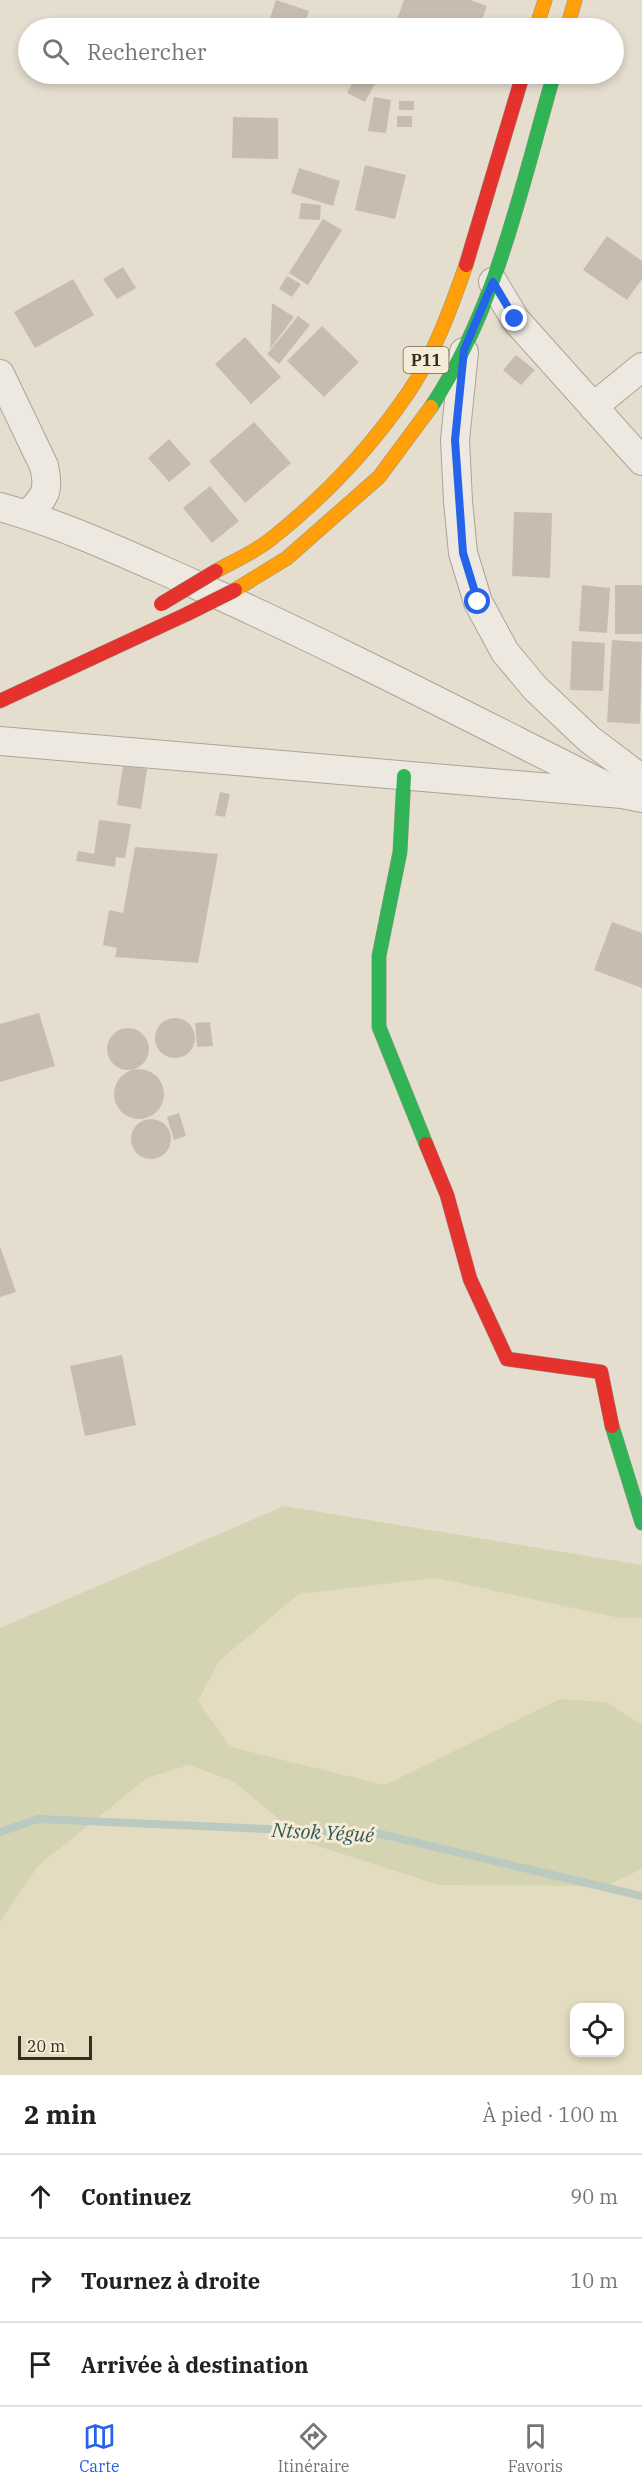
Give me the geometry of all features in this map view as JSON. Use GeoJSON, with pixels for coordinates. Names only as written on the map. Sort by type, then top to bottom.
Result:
{"type":"FeatureCollection","features":[{"type":"Feature","properties":{"kind":"main road"},"geometry":{"type":"LineString","coordinates":[[539,18],[545,0]]}},
{"type":"Feature","properties":{"kind":"main road"},"geometry":{"type":"LineString","coordinates":[[570,18],[575,0]]}},
{"type":"Feature","properties":{"kind":"main road","name":"P11"},"geometry":{"type":"LineString","coordinates":[[156,607],[270,540],[334,482],[364,450],[409,392],[439,336],[465,267],[520,84]]}},
{"type":"Feature","properties":{"kind":"main road","name":"P11"},"geometry":{"type":"LineString","coordinates":[[0,701],[235,590],[287,558],[379,477],[409,439],[464,350],[493,282],[551,84]]}},
{"type":"Feature","properties":{"kind":"main road"},"geometry":{"type":"LineString","coordinates":[[404,776],[400,852],[380,956],[380,1027],[447,1195],[470,1279],[507,1359],[601,1372],[613,1433],[642,1522]]}},
{"type":"Feature","properties":{"kind":"street"},"geometry":{"type":"LineString","coordinates":[[493,282],[515,319],[642,461]]}},
{"type":"Feature","properties":{"kind":"street"},"geometry":{"type":"LineString","coordinates":[[464,350],[455,440],[458,501],[463,553],[478,602],[505,652],[535,688],[589,739],[635,790]]}},
{"type":"Feature","properties":{"kind":"street"},"geometry":{"type":"LineString","coordinates":[[593,407],[642,367]]}},
{"type":"Feature","properties":{"kind":"street"},"geometry":{"type":"LineString","coordinates":[[0,374],[44,466],[48,482],[43,498],[27,514]]}},
{"type":"Feature","properties":{"kind":"street"},"geometry":{"type":"LineString","coordinates":[[0,507],[27,514],[124,554],[299,631],[635,790]]}},
{"type":"Feature","properties":{"kind":"street"},"geometry":{"type":"LineString","coordinates":[[0,741],[404,776],[635,790]]}},
{"type":"Feature","properties":{"kind":"shaded area"},"geometry":{"type":"Polygon","coordinates":[[[436,1578],[619,1618],[642,1618],[642,1725],[606,1702],[560,1699],[385,1785],[230,1747],[198,1701],[219,1661],[299,1594],[436,1578]]]}},
{"type":"Feature","properties":{"kind":"shaded area"},"geometry":{"type":"Polygon","coordinates":[[[189,1765],[233,1781],[308,1843],[606,1886],[642,1869],[642,2075],[0,2075],[0,1921],[39,1865],[147,1778],[189,1765]]]}},
{"type":"Feature","properties":{"kind":"green space"},"geometry":{"type":"Polygon","coordinates":[[[284,1506],[642,1565],[642,1618],[619,1618],[436,1578],[299,1594],[219,1661],[198,1701],[230,1747],[385,1785],[560,1699],[606,1702],[642,1725],[642,1869],[606,1886],[439,1885],[308,1843],[233,1781],[189,1765],[147,1778],[39,1865],[0,1921],[0,1628],[284,1506]]]}},
{"type":"Feature","properties":{"kind":"building"},"geometry":{"type":"Polygon","coordinates":[[[276,0],[309,11],[307,18],[270,18],[276,0]]]}},
{"type":"Feature","properties":{"kind":"building"},"geometry":{"type":"Polygon","coordinates":[[[404,0],[470,0],[487,6],[483,18],[397,18],[404,0]]]}},
{"type":"Feature","properties":{"kind":"building"},"geometry":{"type":"Polygon","coordinates":[[[352,84],[375,84],[365,102],[347,93],[352,84]]]}},
{"type":"Feature","properties":{"kind":"building"},"geometry":{"type":"Polygon","coordinates":[[[374,97],[391,100],[386,133],[368,131],[374,97]]]}},
{"type":"Feature","properties":{"kind":"building"},"geometry":{"type":"Polygon","coordinates":[[[399,101],[414,101],[414,110],[399,110],[399,101]]]}},
{"type":"Feature","properties":{"kind":"building"},"geometry":{"type":"Polygon","coordinates":[[[397,116],[412,116],[412,127],[397,127],[397,116]]]}},
{"type":"Feature","properties":{"kind":"building"},"geometry":{"type":"Polygon","coordinates":[[[233,117],[278,118],[278,159],[232,158],[233,117]]]}},
{"type":"Feature","properties":{"kind":"building"},"geometry":{"type":"Polygon","coordinates":[[[365,165],[406,175],[395,219],[355,210],[365,165]]]}},
{"type":"Feature","properties":{"kind":"building"},"geometry":{"type":"Polygon","coordinates":[[[299,168],[340,181],[333,206],[291,193],[299,168]]]}},
{"type":"Feature","properties":{"kind":"building"},"geometry":{"type":"Polygon","coordinates":[[[301,203],[321,205],[320,220],[299,219],[301,203]]]}},
{"type":"Feature","properties":{"kind":"building"},"geometry":{"type":"Polygon","coordinates":[[[323,219],[342,230],[308,285],[289,273],[323,219]]]}},
{"type":"Feature","properties":{"kind":"building"},"geometry":{"type":"Polygon","coordinates":[[[607,236],[642,261],[642,279],[627,300],[583,270],[607,236]]]}},
{"type":"Feature","properties":{"kind":"building"},"geometry":{"type":"Polygon","coordinates":[[[123,267],[136,288],[117,299],[103,279],[123,267]]]}},
{"type":"Feature","properties":{"kind":"building"},"geometry":{"type":"Polygon","coordinates":[[[287,276],[301,284],[292,297],[279,289],[287,276]]]}},
{"type":"Feature","properties":{"kind":"building"},"geometry":{"type":"Polygon","coordinates":[[[73,279],[94,315],[35,348],[14,312],[73,279]]]}},
{"type":"Feature","properties":{"kind":"building"},"geometry":{"type":"Polygon","coordinates":[[[272,303],[294,317],[270,349],[272,303]]]}},
{"type":"Feature","properties":{"kind":"building"},"geometry":{"type":"Polygon","coordinates":[[[298,316],[310,325],[279,364],[267,354],[298,316]]]}},
{"type":"Feature","properties":{"kind":"building"},"geometry":{"type":"Polygon","coordinates":[[[322,326],[359,362],[324,397],[287,361],[322,326]]]}},
{"type":"Feature","properties":{"kind":"building"},"geometry":{"type":"Polygon","coordinates":[[[245,337],[281,377],[251,404],[215,364],[245,337]]]}},
{"type":"Feature","properties":{"kind":"building"},"geometry":{"type":"Polygon","coordinates":[[[516,355],[535,370],[521,385],[503,370],[516,355]]]}},
{"type":"Feature","properties":{"kind":"building"},"geometry":{"type":"Polygon","coordinates":[[[254,422],[291,463],[245,503],[209,461],[254,422]]]}},
{"type":"Feature","properties":{"kind":"building"},"geometry":{"type":"Polygon","coordinates":[[[169,439],[191,464],[169,482],[148,458],[169,439]]]}},
{"type":"Feature","properties":{"kind":"building"},"geometry":{"type":"Polygon","coordinates":[[[210,486],[239,521],[212,543],[183,508],[210,486]]]}},
{"type":"Feature","properties":{"kind":"building"},"geometry":{"type":"Polygon","coordinates":[[[514,512],[552,513],[550,578],[512,576],[514,512]]]}},
{"type":"Feature","properties":{"kind":"building"},"geometry":{"type":"Polygon","coordinates":[[[582,585],[610,588],[607,633],[579,631],[582,585]]]}},
{"type":"Feature","properties":{"kind":"building"},"geometry":{"type":"Polygon","coordinates":[[[615,585],[642,585],[642,634],[615,634],[615,585]]]}},
{"type":"Feature","properties":{"kind":"building"},"geometry":{"type":"Polygon","coordinates":[[[612,640],[642,642],[640,724],[607,722],[612,640]]]}},
{"type":"Feature","properties":{"kind":"building"},"geometry":{"type":"Polygon","coordinates":[[[572,641],[605,643],[603,691],[570,690],[572,641]]]}},
{"type":"Feature","properties":{"kind":"building"},"geometry":{"type":"Polygon","coordinates":[[[123,766],[147,769],[141,809],[117,805],[123,766]]]}},
{"type":"Feature","properties":{"kind":"building"},"geometry":{"type":"Polygon","coordinates":[[[220,792],[230,794],[225,817],[215,815],[220,792]]]}},
{"type":"Feature","properties":{"kind":"building"},"geometry":{"type":"Polygon","coordinates":[[[99,820],[131,824],[125,858],[116,857],[115,867],[76,861],[78,851],[94,854],[99,820]]]}},
{"type":"Feature","properties":{"kind":"building"},"geometry":{"type":"Polygon","coordinates":[[[135,847],[218,854],[198,963],[115,957],[117,948],[103,945],[109,910],[123,913],[135,847]]]}},
{"type":"Feature","properties":{"kind":"building"},"geometry":{"type":"Polygon","coordinates":[[[612,922],[642,933],[642,988],[594,970],[612,922]]]}},
{"type":"Feature","properties":{"kind":"building"},"geometry":{"type":"Polygon","coordinates":[[[39,1013],[55,1066],[0,1082],[0,1024],[39,1013]]]}},
{"type":"Feature","properties":{"kind":"building"},"geometry":{"type":"Polygon","coordinates":[[[175,1018],[183,1019],[189,1024],[194,1030],[194,1046],[189,1052],[183,1057],[175,1058],[167,1057],[161,1052],[156,1046],[155,1038],[156,1030],[161,1024],[167,1019],[175,1018]]]}},
{"type":"Feature","properties":{"kind":"building"},"geometry":{"type":"Polygon","coordinates":[[[210,1022],[213,1046],[197,1047],[195,1023],[210,1022]]]}},
{"type":"Feature","properties":{"kind":"building"},"geometry":{"type":"Polygon","coordinates":[[[128,1028],[143,1034],[149,1049],[143,1064],[128,1070],[113,1064],[107,1049],[113,1034],[128,1028]]]}},
{"type":"Feature","properties":{"kind":"building"},"geometry":{"type":"Polygon","coordinates":[[[139,1069],[153,1073],[160,1080],[164,1094],[160,1108],[153,1115],[139,1119],[125,1115],[118,1108],[114,1094],[118,1080],[125,1073],[139,1069]]]}},
{"type":"Feature","properties":{"kind":"building"},"geometry":{"type":"Polygon","coordinates":[[[179,1113],[186,1136],[174,1140],[167,1117],[179,1113]]]}},
{"type":"Feature","properties":{"kind":"building"},"geometry":{"type":"Polygon","coordinates":[[[151,1119],[159,1120],[165,1125],[170,1131],[170,1147],[165,1153],[159,1158],[151,1159],[143,1158],[137,1153],[132,1147],[131,1139],[132,1131],[137,1125],[143,1120],[151,1119]]]}},
{"type":"Feature","properties":{"kind":"building"},"geometry":{"type":"Polygon","coordinates":[[[0,1246],[16,1292],[0,1297],[0,1246]]]}},
{"type":"Feature","properties":{"kind":"building"},"geometry":{"type":"Polygon","coordinates":[[[122,1355],[136,1425],[85,1436],[70,1366],[122,1355]]]}},
{"type":"Feature","properties":{"kind":"waterway","name":"Ntsok Yégué"},"geometry":{"type":"LineString","coordinates":[[0,1832],[38,1819],[380,1834],[642,1896]]}},
{"type":"Feature","properties":{"kind":"traffic: fast"},"geometry":{"type":"LineString","coordinates":[[431,407],[454,369],[490,288],[518,203],[551,84]]}},
{"type":"Feature","properties":{"kind":"traffic: fast"},"geometry":{"type":"LineString","coordinates":[[404,776],[400,852],[379,956],[379,1027],[426,1144]]}},
{"type":"Feature","properties":{"kind":"traffic: fast"},"geometry":{"type":"LineString","coordinates":[[612,1426],[642,1523]]}},
{"type":"Feature","properties":{"kind":"traffic: slow"},"geometry":{"type":"LineString","coordinates":[[539,18],[545,0]]}},
{"type":"Feature","properties":{"kind":"traffic: slow"},"geometry":{"type":"LineString","coordinates":[[570,18],[575,0]]}},
{"type":"Feature","properties":{"kind":"traffic: slow"},"geometry":{"type":"LineString","coordinates":[[216,571],[258,548],[290,523],[345,471],[378,433],[408,393],[426,363],[448,314],[466,265]]}},
{"type":"Feature","properties":{"kind":"traffic: slow"},"geometry":{"type":"LineString","coordinates":[[235,590],[287,558],[379,477],[431,407]]}},
{"type":"Feature","properties":{"kind":"traffic: jam"},"geometry":{"type":"LineString","coordinates":[[466,265],[520,84]]}},
{"type":"Feature","properties":{"kind":"traffic: jam"},"geometry":{"type":"LineString","coordinates":[[161,604],[216,571]]}},
{"type":"Feature","properties":{"kind":"traffic: jam"},"geometry":{"type":"LineString","coordinates":[[187,614],[235,590]]}},
{"type":"Feature","properties":{"kind":"traffic: jam"},"geometry":{"type":"LineString","coordinates":[[0,701],[187,614]]}},
{"type":"Feature","properties":{"kind":"traffic: jam"},"geometry":{"type":"LineString","coordinates":[[426,1144],[447,1195],[470,1279],[507,1359],[601,1372],[612,1426]]}},
{"type":"Feature","properties":{"kind":"route"},"geometry":{"type":"LineString","coordinates":[[478,602],[463,553],[458,501],[455,440],[464,350],[493,282],[515,319]]}}]}
